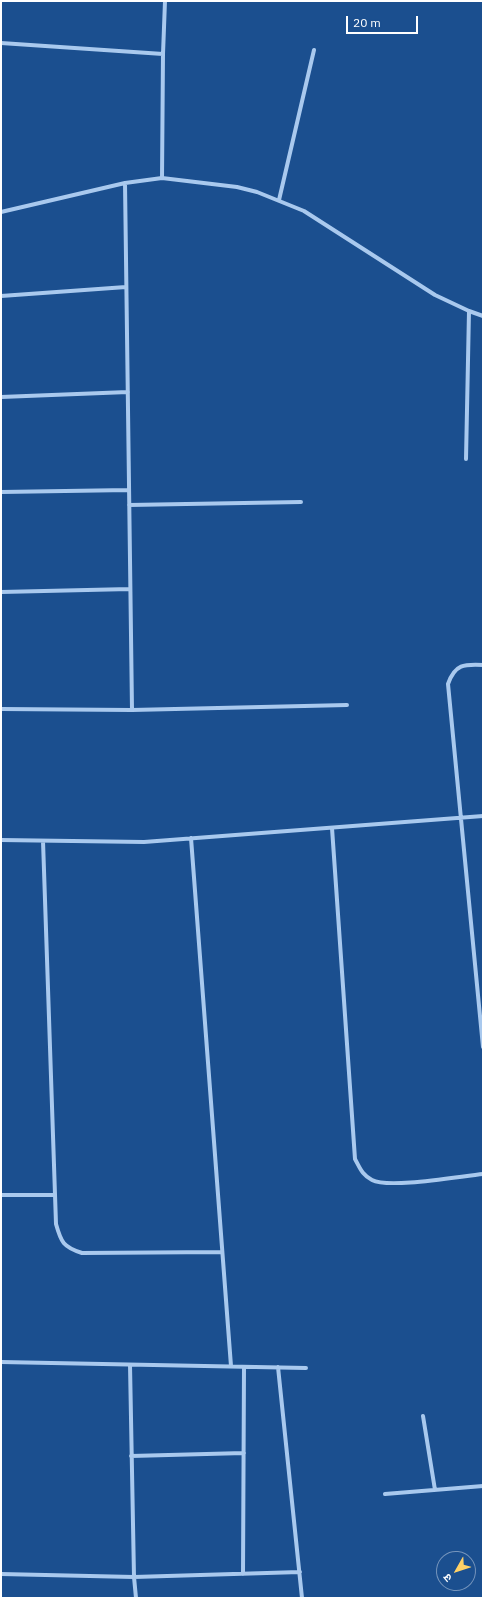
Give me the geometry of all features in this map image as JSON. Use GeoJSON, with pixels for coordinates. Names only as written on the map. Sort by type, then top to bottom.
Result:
{"type":"FeatureCollection","features":[{"type":"Feature","properties":{"kind":"street"},"geometry":{"type":"LineString","coordinates":[[162,178],[165,1]]}},
{"type":"Feature","properties":{"kind":"street"},"geometry":{"type":"LineString","coordinates":[[1,43],[163,54]]}},
{"type":"Feature","properties":{"kind":"street"},"geometry":{"type":"LineString","coordinates":[[279,200],[314,50]]}},
{"type":"Feature","properties":{"kind":"street"},"geometry":{"type":"LineString","coordinates":[[1,212],[125,183],[162,178],[237,187],[279,200],[304,211],[435,295],[483,316]]}},
{"type":"Feature","properties":{"kind":"street"},"geometry":{"type":"LineString","coordinates":[[125,183],[132,710]]}},
{"type":"Feature","properties":{"kind":"street"},"geometry":{"type":"LineString","coordinates":[[1,296],[126,287]]}},
{"type":"Feature","properties":{"kind":"street"},"geometry":{"type":"LineString","coordinates":[[466,459],[469,311]]}},
{"type":"Feature","properties":{"kind":"street"},"geometry":{"type":"LineString","coordinates":[[1,397],[128,392]]}},
{"type":"Feature","properties":{"kind":"street"},"geometry":{"type":"LineString","coordinates":[[1,492],[129,490]]}},
{"type":"Feature","properties":{"kind":"street"},"geometry":{"type":"LineString","coordinates":[[129,505],[301,502]]}},
{"type":"Feature","properties":{"kind":"street"},"geometry":{"type":"LineString","coordinates":[[1,592],[130,589]]}},
{"type":"Feature","properties":{"kind":"street"},"geometry":{"type":"LineString","coordinates":[[483,665],[467,664],[458,668],[451,676],[448,684],[483,1047]]}},
{"type":"Feature","properties":{"kind":"street"},"geometry":{"type":"LineString","coordinates":[[1,709],[132,710],[347,705]]}},
{"type":"Feature","properties":{"kind":"street"},"geometry":{"type":"LineString","coordinates":[[1,840],[144,842],[483,816]]}},
{"type":"Feature","properties":{"kind":"street"},"geometry":{"type":"LineString","coordinates":[[332,828],[355,1159],[362,1173],[373,1181],[391,1184],[483,1174]]}},
{"type":"Feature","properties":{"kind":"street"},"geometry":{"type":"LineString","coordinates":[[191,838],[231,1366]]}},
{"type":"Feature","properties":{"kind":"street"},"geometry":{"type":"LineString","coordinates":[[43,841],[56,1224],[60,1239],[68,1248],[82,1253],[222,1252]]}},
{"type":"Feature","properties":{"kind":"street"},"geometry":{"type":"LineString","coordinates":[[1,1195],[55,1195]]}},
{"type":"Feature","properties":{"kind":"street"},"geometry":{"type":"LineString","coordinates":[[1,1362],[306,1368]]}},
{"type":"Feature","properties":{"kind":"street"},"geometry":{"type":"LineString","coordinates":[[130,1365],[134,1577],[136,1598]]}},
{"type":"Feature","properties":{"kind":"street"},"geometry":{"type":"LineString","coordinates":[[243,1574],[244,1367]]}},
{"type":"Feature","properties":{"kind":"street"},"geometry":{"type":"LineString","coordinates":[[278,1367],[302,1598]]}},
{"type":"Feature","properties":{"kind":"street"},"geometry":{"type":"LineString","coordinates":[[423,1416],[435,1490]]}},
{"type":"Feature","properties":{"kind":"street"},"geometry":{"type":"LineString","coordinates":[[131,1456],[244,1453]]}},
{"type":"Feature","properties":{"kind":"street"},"geometry":{"type":"LineString","coordinates":[[386,1494],[483,1486]]}},
{"type":"Feature","properties":{"kind":"street"},"geometry":{"type":"LineString","coordinates":[[1,1574],[134,1577],[300,1572]]}}]}
